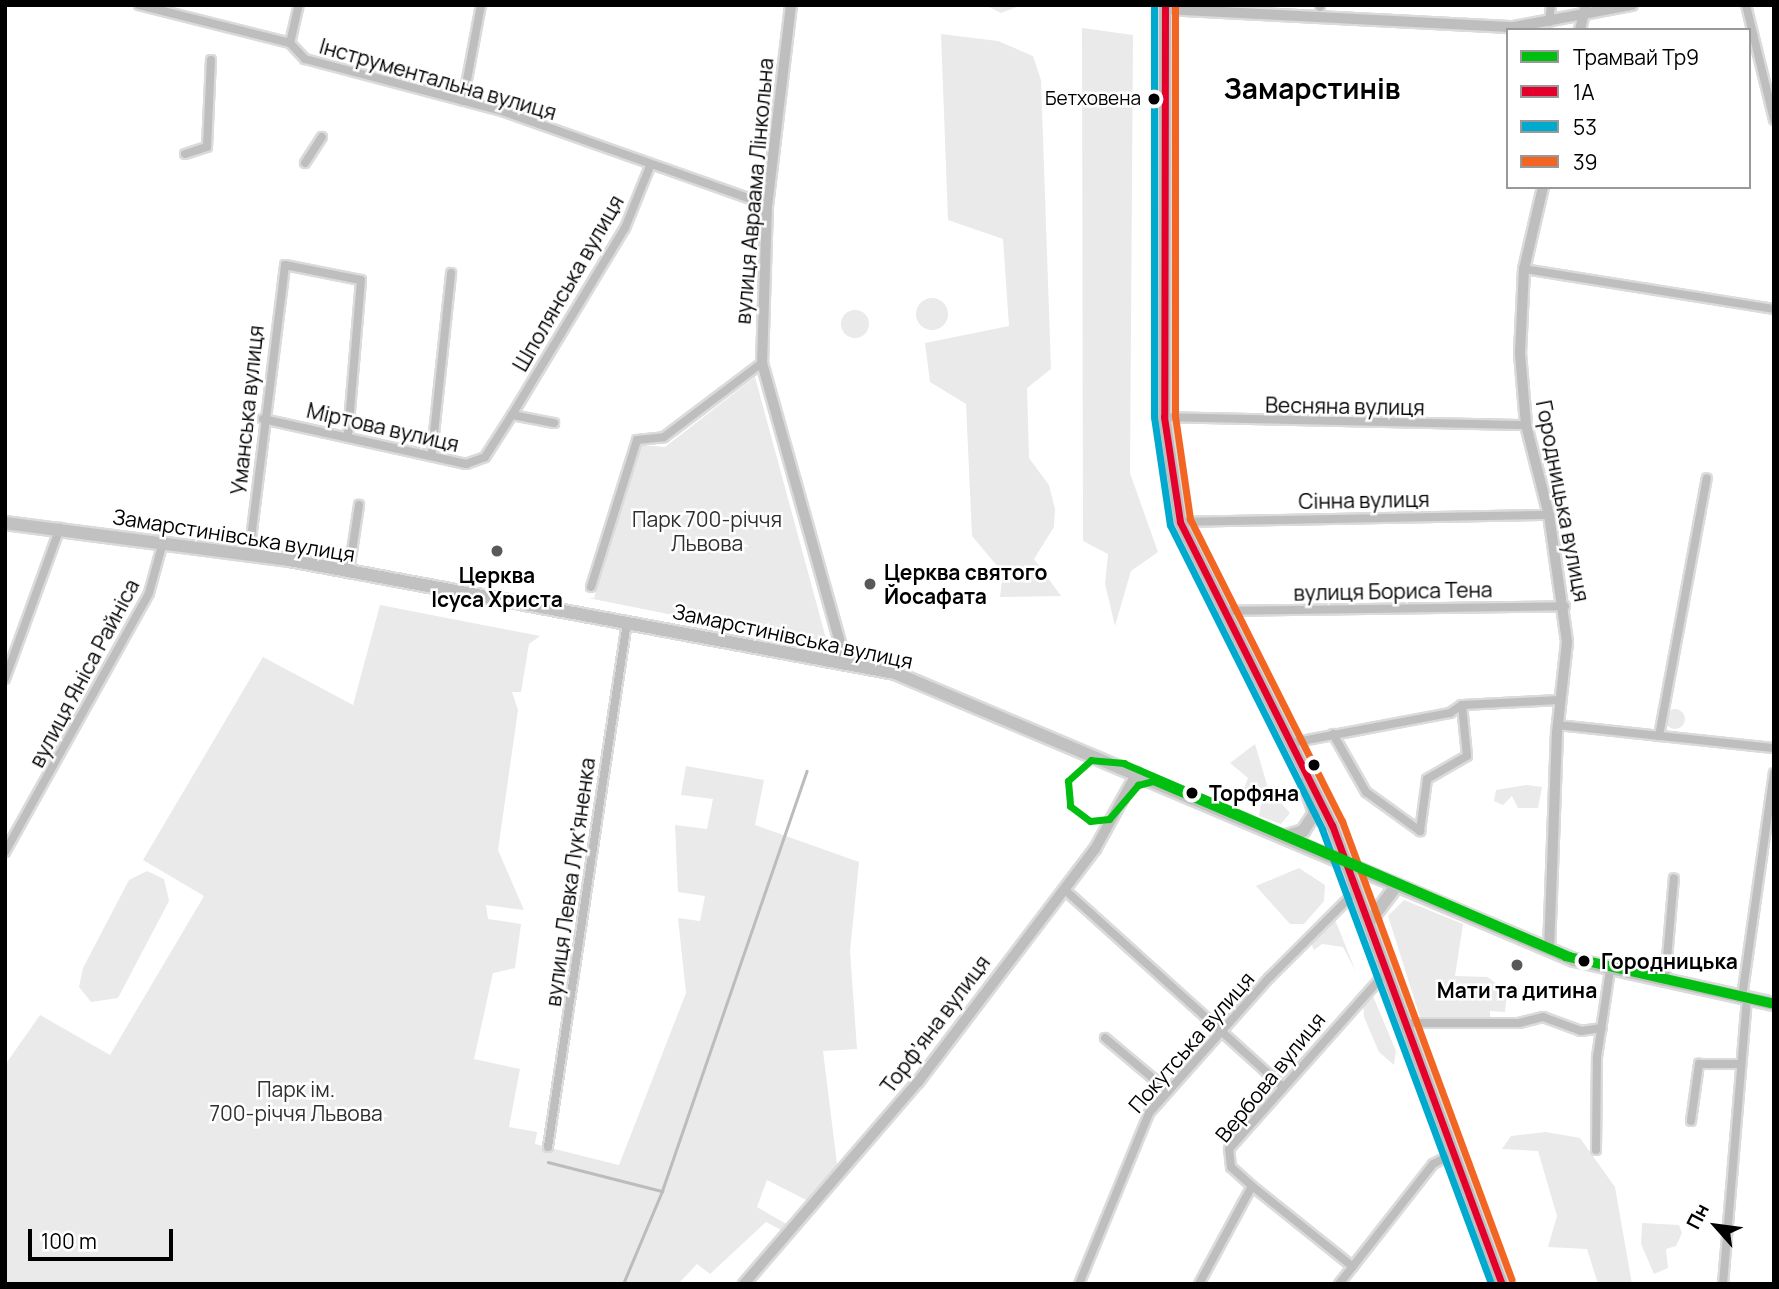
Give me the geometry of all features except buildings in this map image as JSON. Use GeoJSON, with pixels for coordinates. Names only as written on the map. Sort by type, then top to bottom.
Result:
{"type":"FeatureCollection","features":[{"type":"Feature","properties":{"kind":"main road"},"geometry":{"type":"LineString","coordinates":[[1165,7],[1164,417],[1180,522],[1221,611],[1291,743],[1348,863],[1502,1284]]}},
{"type":"Feature","properties":{"kind":"main road","name":"Замарстинівська вулиця"},"geometry":{"type":"LineString","coordinates":[[5,523],[163,542],[583,611],[627,622],[846,663],[923,683],[1549,949],[1607,969],[1774,1003]]}},
{"type":"Feature","properties":{"kind":"main road"},"geometry":{"type":"LineString","coordinates":[[1279,720],[1315,805],[1310,823],[1287,836]]}},
{"type":"Feature","properties":{"kind":"main road"},"geometry":{"type":"LineString","coordinates":[[1369,922],[1397,884]]}},
{"type":"Feature","properties":{"kind":"street","name":"Інструментальна вулиця"},"geometry":{"type":"LineString","coordinates":[[139,5],[290,43],[305,59],[463,101],[767,205]]}},
{"type":"Feature","properties":{"kind":"street"},"geometry":{"type":"LineString","coordinates":[[290,43],[299,5]]}},
{"type":"Feature","properties":{"kind":"street"},"geometry":{"type":"LineString","coordinates":[[463,101],[481,5]]}},
{"type":"Feature","properties":{"kind":"street","name":"вулиця Авраама Лінкольна"},"geometry":{"type":"LineString","coordinates":[[790,5],[767,205],[762,363],[846,663]]}},
{"type":"Feature","properties":{"kind":"street"},"geometry":{"type":"LineString","coordinates":[[1549,22],[1551,5]]}},
{"type":"Feature","properties":{"kind":"street"},"geometry":{"type":"LineString","coordinates":[[1165,7],[1514,27],[1549,22],[1585,9],[1632,5]]}},
{"type":"Feature","properties":{"kind":"street"},"geometry":{"type":"LineString","coordinates":[[1745,5],[1751,28]]}},
{"type":"Feature","properties":{"kind":"street"},"geometry":{"type":"LineString","coordinates":[[1580,28],[1585,9]]}},
{"type":"Feature","properties":{"kind":"street"},"geometry":{"type":"LineString","coordinates":[[1751,29],[1774,120]]}},
{"type":"Feature","properties":{"kind":"street"},"geometry":{"type":"LineString","coordinates":[[185,154],[207,147],[211,60]]}},
{"type":"Feature","properties":{"kind":"street"},"geometry":{"type":"LineString","coordinates":[[305,163],[322,137]]}},
{"type":"Feature","properties":{"kind":"street","name":"Шполянська вулиця"},"geometry":{"type":"LineString","coordinates":[[512,415],[625,228],[650,166]]}},
{"type":"Feature","properties":{"kind":"street","name":"Городницька вулиця"},"geometry":{"type":"LineString","coordinates":[[1543,189],[1524,269],[1520,354],[1526,425],[1549,515],[1565,606],[1549,949]]}},
{"type":"Feature","properties":{"kind":"street","name":"Уманська вулиця"},"geometry":{"type":"LineString","coordinates":[[248,555],[280,269],[285,265],[361,280],[348,435]]}},
{"type":"Feature","properties":{"kind":"street"},"geometry":{"type":"LineString","coordinates":[[1524,269],[1774,309]]}},
{"type":"Feature","properties":{"kind":"street"},"geometry":{"type":"LineString","coordinates":[[432,452],[451,273]]}},
{"type":"Feature","properties":{"kind":"street"},"geometry":{"type":"LineString","coordinates":[[591,587],[637,440],[664,438],[762,363]]}},
{"type":"Feature","properties":{"kind":"street"},"geometry":{"type":"LineString","coordinates":[[512,415],[554,423]]}},
{"type":"Feature","properties":{"kind":"street","name":"Міртова вулиця"},"geometry":{"type":"LineString","coordinates":[[263,419],[432,452],[441,460],[475,463],[512,415]]}},
{"type":"Feature","properties":{"kind":"street","name":"Весняна вулиця"},"geometry":{"type":"LineString","coordinates":[[1164,417],[1200,422],[1526,425]]}},
{"type":"Feature","properties":{"kind":"street"},"geometry":{"type":"LineString","coordinates":[[1660,736],[1707,478]]}},
{"type":"Feature","properties":{"kind":"street"},"geometry":{"type":"LineString","coordinates":[[349,571],[359,505]]}},
{"type":"Feature","properties":{"kind":"street","name":"Сінна вулиця"},"geometry":{"type":"LineString","coordinates":[[1180,522],[1549,515]]}},
{"type":"Feature","properties":{"kind":"street"},"geometry":{"type":"LineString","coordinates":[[5,679],[60,528]]}},
{"type":"Feature","properties":{"kind":"street","name":"вулиця Яніса Райніса"},"geometry":{"type":"LineString","coordinates":[[5,852],[149,593],[163,542]]}},
{"type":"Feature","properties":{"kind":"street","name":"вулиця Бориса Тена"},"geometry":{"type":"LineString","coordinates":[[1221,611],[1565,606]]}},
{"type":"Feature","properties":{"kind":"street","name":"вулиця Левка Лукʼяненка"},"geometry":{"type":"LineString","coordinates":[[548,1147],[627,622]]}},
{"type":"Feature","properties":{"kind":"street"},"geometry":{"type":"LineString","coordinates":[[1291,743],[1450,713],[1462,705],[1487,707],[1560,700]]}},
{"type":"Feature","properties":{"kind":"street"},"geometry":{"type":"LineString","coordinates":[[1333,734],[1366,792],[1420,831],[1427,779],[1467,756],[1462,705]]}},
{"type":"Feature","properties":{"kind":"street"},"geometry":{"type":"LineString","coordinates":[[1558,725],[1774,748]]}},
{"type":"Feature","properties":{"kind":"street","name":"Торфʼяна вулиця"},"geometry":{"type":"LineString","coordinates":[[744,1284],[918,1082],[1065,890],[1138,773]]}},
{"type":"Feature","properties":{"kind":"street"},"geometry":{"type":"LineString","coordinates":[[1723,1284],[1744,998],[1774,773]]}},
{"type":"Feature","properties":{"kind":"street"},"geometry":{"type":"LineString","coordinates":[[1665,982],[1674,877]]}},
{"type":"Feature","properties":{"kind":"street"},"geometry":{"type":"LineString","coordinates":[[1065,890],[1283,1087]]}},
{"type":"Feature","properties":{"kind":"street","name":"Покутська вулиця"},"geometry":{"type":"LineString","coordinates":[[1079,1284],[1137,1132],[1167,1090],[1357,890]]}},
{"type":"Feature","properties":{"kind":"street"},"geometry":{"type":"LineString","coordinates":[[1596,1150],[1607,969]]}},
{"type":"Feature","properties":{"kind":"street","name":"Вербова вулиця"},"geometry":{"type":"LineString","coordinates":[[1353,1267],[1231,1167],[1229,1149],[1387,971]]}},
{"type":"Feature","properties":{"kind":"street"},"geometry":{"type":"LineString","coordinates":[[1405,1023],[1519,1023],[1543,1017],[1581,1031],[1602,1028]]}},
{"type":"Feature","properties":{"kind":"street"},"geometry":{"type":"LineString","coordinates":[[1105,1038],[1167,1090]]}},
{"type":"Feature","properties":{"kind":"street"},"geometry":{"type":"LineString","coordinates":[[1692,1121],[1699,1064],[1740,1064]]}},
{"type":"Feature","properties":{"kind":"street"},"geometry":{"type":"LineString","coordinates":[[1339,1284],[1433,1164],[1454,1154]]}},
{"type":"Feature","properties":{"kind":"street"},"geometry":{"type":"LineString","coordinates":[[1199,1284],[1252,1186]]}},
{"type":"Feature","properties":{"kind":"green space"},"geometry":{"type":"Polygon","coordinates":[[[985,5],[1022,5],[1001,13],[985,5]]]}},
{"type":"Feature","properties":{"kind":"green space"},"geometry":{"type":"Polygon","coordinates":[[[1082,28],[1133,35],[1130,473],[1158,552],[1131,571],[1115,626],[1105,584],[1108,554],[1083,541],[1082,28]]]}},
{"type":"Feature","properties":{"kind":"green space"},"geometry":{"type":"Polygon","coordinates":[[[941,34],[998,41],[1033,56],[1041,80],[1051,369],[1027,388],[1029,458],[1049,485],[1055,509],[1054,527],[1034,559],[1061,596],[1000,597],[1003,573],[972,536],[966,404],[930,382],[925,343],[1009,326],[1003,239],[948,220],[941,34]]]}},
{"type":"Feature","properties":{"kind":"green space"},"geometry":{"type":"Polygon","coordinates":[[[932,298],[943,303],[948,314],[943,325],[932,330],[921,325],[916,314],[921,303],[932,298]]]}},
{"type":"Feature","properties":{"kind":"green space"},"geometry":{"type":"Polygon","coordinates":[[[855,310],[865,314],[869,324],[865,334],[855,338],[845,334],[841,324],[845,314],[855,310]]]}},
{"type":"Feature","properties":{"kind":"green space","name":"Парк 700-річчя Львова"},"geometry":{"type":"Polygon","coordinates":[[[755,377],[828,646],[588,598],[594,598],[641,445],[665,447],[755,377]]]}},
{"type":"Feature","properties":{"kind":"green space","name":"Парк ім. 700-річчя Львова"},"geometry":{"type":"Polygon","coordinates":[[[380,605],[540,636],[529,644],[521,692],[512,692],[518,710],[498,850],[524,910],[486,905],[488,919],[521,924],[515,968],[493,973],[474,1059],[520,1069],[509,1127],[537,1132],[535,1144],[619,1165],[686,993],[678,918],[700,921],[705,896],[678,892],[675,825],[707,829],[713,799],[681,795],[686,766],[764,780],[755,825],[859,862],[850,951],[857,1049],[823,1051],[837,1164],[812,1203],[767,1180],[757,1207],[790,1226],[785,1232],[766,1222],[710,1274],[697,1264],[678,1284],[5,1284],[5,1065],[40,1015],[110,1055],[204,896],[143,860],[263,657],[353,705],[380,605]]]}},
{"type":"Feature","properties":{"kind":"green space"},"geometry":{"type":"Polygon","coordinates":[[[1675,709],[1682,712],[1685,719],[1682,726],[1675,729],[1668,726],[1665,719],[1668,712],[1675,709]]]}},
{"type":"Feature","properties":{"kind":"green space"},"geometry":{"type":"Polygon","coordinates":[[[1255,744],[1268,788],[1290,813],[1281,824],[1259,816],[1262,799],[1257,795],[1239,801],[1248,778],[1230,763],[1255,744]]]}},
{"type":"Feature","properties":{"kind":"green space"},"geometry":{"type":"Polygon","coordinates":[[[1526,785],[1542,787],[1538,808],[1518,808],[1512,796],[1503,805],[1494,801],[1496,790],[1526,785]]]}},
{"type":"Feature","properties":{"kind":"green space"},"geometry":{"type":"Polygon","coordinates":[[[1299,868],[1325,885],[1324,901],[1304,924],[1290,924],[1256,886],[1299,868]]]}},
{"type":"Feature","properties":{"kind":"green space"},"geometry":{"type":"Polygon","coordinates":[[[147,871],[164,879],[169,901],[118,998],[91,1002],[79,987],[83,968],[129,880],[147,871]]]}},
{"type":"Feature","properties":{"kind":"green space"},"geometry":{"type":"Polygon","coordinates":[[[1404,900],[1463,924],[1455,976],[1488,977],[1507,993],[1505,1012],[1490,1011],[1490,1020],[1420,1017],[1388,916],[1404,900]]]}},
{"type":"Feature","properties":{"kind":"green space"},"geometry":{"type":"Polygon","coordinates":[[[1332,912],[1356,972],[1343,947],[1322,944],[1314,950],[1309,938],[1332,912]]]}},
{"type":"Feature","properties":{"kind":"green space"},"geometry":{"type":"Polygon","coordinates":[[[1373,996],[1396,1051],[1394,1065],[1379,1052],[1364,1017],[1363,1002],[1373,996]]]}},
{"type":"Feature","properties":{"kind":"green space"},"geometry":{"type":"Polygon","coordinates":[[[1546,1132],[1580,1138],[1615,1187],[1632,1284],[1598,1284],[1587,1249],[1548,1247],[1557,1216],[1538,1151],[1502,1149],[1511,1136],[1546,1132]]]}},
{"type":"Feature","properties":{"kind":"green space"},"geometry":{"type":"Polygon","coordinates":[[[1642,1223],[1679,1225],[1682,1233],[1676,1246],[1666,1249],[1668,1268],[1654,1274],[1641,1244],[1642,1223]]]}},
{"type":"Feature","properties":{"kind":"waterway"},"geometry":{"type":"LineString","coordinates":[[548,1162],[662,1191],[807,771]]}},
{"type":"Feature","properties":{"kind":"waterway"},"geometry":{"type":"LineString","coordinates":[[623,1284],[662,1191]]}},
{"type":"Feature","properties":{"kind":"tram line","name":"Тр9"},"geometry":{"type":"LineString","coordinates":[[1774,1002],[1569,955],[1124,763],[1091,760],[1068,781],[1070,806],[1090,821],[1109,819],[1138,785],[1153,781],[1565,957],[1774,1005]]}},
{"type":"Feature","properties":{"kind":"transit line","name":"53"},"geometry":{"type":"LineString","coordinates":[[1154,5],[1154,417],[1170,525],[1322,829],[1491,1284]]}},
{"type":"Feature","properties":{"kind":"transit line","name":"1А"},"geometry":{"type":"LineString","coordinates":[[1165,5],[1164,417],[1180,522],[1332,825],[1502,1284]]}},
{"type":"Feature","properties":{"kind":"transit line","name":"39"},"geometry":{"type":"LineString","coordinates":[[1175,5],[1175,416],[1190,519],[1342,821],[1512,1280]]}},
{"type":"Feature","properties":{"kind":"place","name":"Бетховена"},"geometry":{"type":"Point","coordinates":[1154,99]}},
{"type":"Feature","properties":{"kind":"place","name":"Церква Ісуса Христа"},"geometry":{"type":"Point","coordinates":[497,551]}},
{"type":"Feature","properties":{"kind":"place","name":"Церква святого Йосафата"},"geometry":{"type":"Point","coordinates":[870,584]}},
{"type":"Feature","properties":{"kind":"place","name":"Торфяна"},"geometry":{"type":"Point","coordinates":[1192,793]}},
{"type":"Feature","properties":{"kind":"place","name":"Городницька"},"geometry":{"type":"Point","coordinates":[1584,961]}},
{"type":"Feature","properties":{"kind":"place","name":"Мати та дитина"},"geometry":{"type":"Point","coordinates":[1517,965]}},
{"type":"Feature","properties":{"kind":"district","name":"Замарстинів"},"geometry":{"type":"Point","coordinates":[1312,88]}}]}
